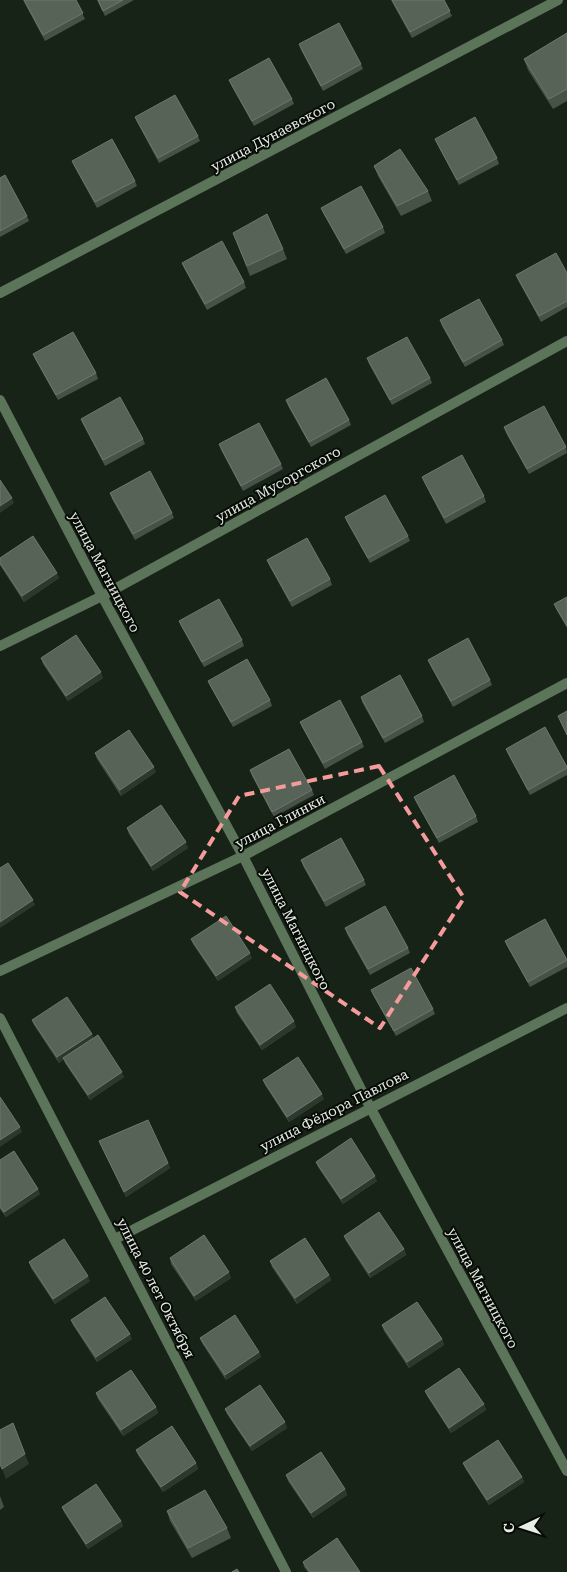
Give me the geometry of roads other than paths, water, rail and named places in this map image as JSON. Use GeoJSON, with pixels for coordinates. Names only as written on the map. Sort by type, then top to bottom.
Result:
{"type":"FeatureCollection","features":[{"type":"Feature","properties":{"kind":"street","name":"улица Дунаевского"},"geometry":{"type":"LineString","coordinates":[[0,293],[558,0]]}},
{"type":"Feature","properties":{"kind":"street","name":"улица Мусоргского"},"geometry":{"type":"LineString","coordinates":[[0,646],[102,596],[567,341]]}},
{"type":"Feature","properties":{"kind":"street","name":"улица Магницкого"},"geometry":{"type":"LineString","coordinates":[[0,400],[102,596],[243,856],[370,1107],[567,1471]]}},
{"type":"Feature","properties":{"kind":"street","name":"улица Глинки"},"geometry":{"type":"LineString","coordinates":[[0,971],[243,856],[567,683]]}},
{"type":"Feature","properties":{"kind":"street","name":"улица Фёдора Павлова"},"geometry":{"type":"LineString","coordinates":[[115,1238],[567,1008]]}},
{"type":"Feature","properties":{"kind":"street","name":"улица 40 лет Октября"},"geometry":{"type":"LineString","coordinates":[[0,1018],[286,1572]]}}]}
